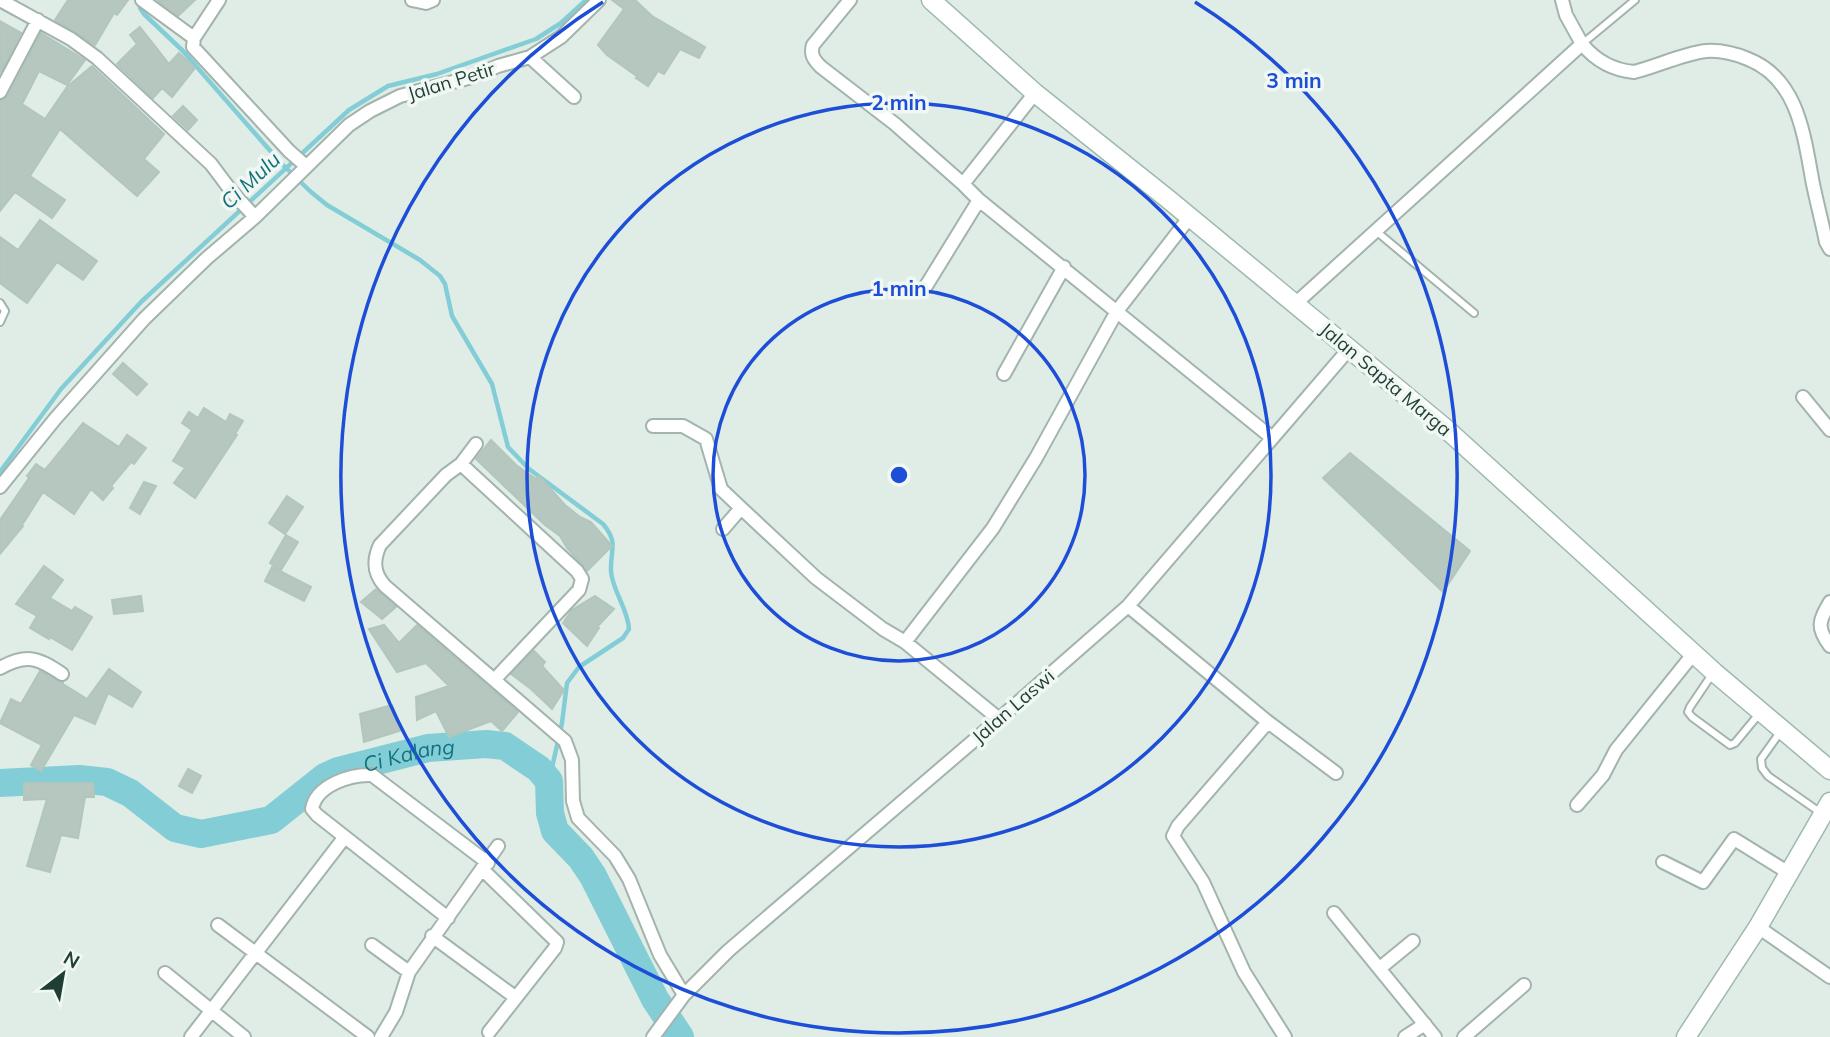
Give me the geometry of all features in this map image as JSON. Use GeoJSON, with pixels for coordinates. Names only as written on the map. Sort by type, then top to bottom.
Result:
{"type":"FeatureCollection","features":[{"type":"Feature","properties":{"kind":"main road","name":"Jalan Sapta Marga"},"geometry":{"type":"LineString","coordinates":[[931,0],[1035,93],[1444,427],[1714,672],[1830,770]]}},
{"type":"Feature","properties":{"kind":"main road"},"geometry":{"type":"LineString","coordinates":[[1686,1037],[1758,927],[1826,808]]}},
{"type":"Feature","properties":{"kind":"street"},"geometry":{"type":"LineString","coordinates":[[0,0],[38,20],[97,58],[202,155],[253,214]]}},
{"type":"Feature","properties":{"kind":"street"},"geometry":{"type":"LineString","coordinates":[[219,0],[194,38],[194,48],[304,166]]}},
{"type":"Feature","properties":{"kind":"street"},"geometry":{"type":"LineString","coordinates":[[412,0],[426,4],[433,0]]}},
{"type":"Feature","properties":{"kind":"street","name":"Jalan Petir"},"geometry":{"type":"LineString","coordinates":[[0,487],[55,419],[144,318],[349,125],[400,96],[472,77],[530,57],[561,37],[599,0]]}},
{"type":"Feature","properties":{"kind":"street"},"geometry":{"type":"LineString","coordinates":[[849,0],[813,45],[814,59],[821,67],[895,124],[979,200],[1271,438]]}},
{"type":"Feature","properties":{"kind":"street"},"geometry":{"type":"LineString","coordinates":[[1562,0],[1566,15],[1582,44],[1600,62],[1624,71],[1634,72],[1707,51],[1742,56],[1765,66],[1776,75],[1792,103],[1806,138],[1813,183],[1826,242],[1830,249]]}},
{"type":"Feature","properties":{"kind":"street"},"geometry":{"type":"LineString","coordinates":[[144,1],[194,38]]}},
{"type":"Feature","properties":{"kind":"street"},"geometry":{"type":"LineString","coordinates":[[0,92],[38,20]]}},
{"type":"Feature","properties":{"kind":"street"},"geometry":{"type":"LineString","coordinates":[[1295,304],[1582,44]]}},
{"type":"Feature","properties":{"kind":"street"},"geometry":{"type":"LineString","coordinates":[[530,57],[574,97]]}},
{"type":"Feature","properties":{"kind":"street"},"geometry":{"type":"LineString","coordinates":[[963,184],[1035,93]]}},
{"type":"Feature","properties":{"kind":"street"},"geometry":{"type":"LineString","coordinates":[[926,286],[979,200]]}},
{"type":"Feature","properties":{"kind":"street"},"geometry":{"type":"LineString","coordinates":[[905,642],[968,564],[1009,504],[1117,311],[1189,218]]}},
{"type":"Feature","properties":{"kind":"street"},"geometry":{"type":"LineString","coordinates":[[1004,374],[1064,267]]}},
{"type":"Feature","properties":{"kind":"street","name":"Jalan Laswi"},"geometry":{"type":"LineString","coordinates":[[655,1033],[681,999],[728,951],[1128,606],[1349,349]]}},
{"type":"Feature","properties":{"kind":"street"},"geometry":{"type":"LineString","coordinates":[[1803,397],[1830,430]]}},
{"type":"Feature","properties":{"kind":"street"},"geometry":{"type":"LineString","coordinates":[[653,426],[683,426],[706,439],[721,489],[816,578],[883,629],[905,642],[999,719]]}},
{"type":"Feature","properties":{"kind":"street"},"geometry":{"type":"LineString","coordinates":[[477,444],[461,464],[446,475],[380,545],[374,566],[376,573],[385,586],[565,741],[572,760],[573,801],[579,818],[615,856],[629,879],[681,999]]}},
{"type":"Feature","properties":{"kind":"street"},"geometry":{"type":"LineString","coordinates":[[461,464],[577,571],[582,579],[579,590],[495,679]]}},
{"type":"Feature","properties":{"kind":"street"},"geometry":{"type":"LineString","coordinates":[[723,529],[741,508]]}},
{"type":"Feature","properties":{"kind":"street"},"geometry":{"type":"LineString","coordinates":[[1830,602],[1819,627],[1830,646]]}},
{"type":"Feature","properties":{"kind":"street"},"geometry":{"type":"LineString","coordinates":[[1128,606],[1268,722],[1336,773]]}},
{"type":"Feature","properties":{"kind":"street"},"geometry":{"type":"LineString","coordinates":[[1577,806],[1603,775],[1616,750],[1694,653]]}},
{"type":"Feature","properties":{"kind":"street"},"geometry":{"type":"LineString","coordinates":[[0,668],[13,661],[29,659],[44,663],[62,674]]}},
{"type":"Feature","properties":{"kind":"street"},"geometry":{"type":"LineString","coordinates":[[1268,722],[1173,834],[1203,882],[1244,972],[1285,1037]]}},
{"type":"Feature","properties":{"kind":"street"},"geometry":{"type":"LineString","coordinates":[[448,918],[314,812],[314,800],[324,789],[343,780],[372,775],[486,867],[557,942],[489,1032]]}},
{"type":"Feature","properties":{"kind":"street"},"geometry":{"type":"LineString","coordinates":[[191,1037],[344,838]]}},
{"type":"Feature","properties":{"kind":"street"},"geometry":{"type":"LineString","coordinates":[[1663,862],[1703,882],[1729,842],[1734,839],[1789,873]]}},
{"type":"Feature","properties":{"kind":"street"},"geometry":{"type":"LineString","coordinates":[[381,1037],[396,1012],[409,972],[432,936],[486,867],[499,846]]}},
{"type":"Feature","properties":{"kind":"street"},"geometry":{"type":"LineString","coordinates":[[1334,913],[1435,1037]]}},
{"type":"Feature","properties":{"kind":"street"},"geometry":{"type":"LineString","coordinates":[[218,926],[368,1037]]}},
{"type":"Feature","properties":{"kind":"street"},"geometry":{"type":"LineString","coordinates":[[1758,927],[1830,977]]}},
{"type":"Feature","properties":{"kind":"street"},"geometry":{"type":"LineString","coordinates":[[432,936],[515,998]]}},
{"type":"Feature","properties":{"kind":"street"},"geometry":{"type":"LineString","coordinates":[[1380,968],[1413,941]]}},
{"type":"Feature","properties":{"kind":"street"},"geometry":{"type":"LineString","coordinates":[[372,945],[409,972]]}},
{"type":"Feature","properties":{"kind":"street"},"geometry":{"type":"LineString","coordinates":[[165,973],[244,1037]]}},
{"type":"Feature","properties":{"kind":"street"},"geometry":{"type":"LineString","coordinates":[[1464,1037],[1524,985]]}},
{"type":"Feature","properties":{"kind":"street"},"geometry":{"type":"LineString","coordinates":[[1405,1037],[1425,1024]]}},
{"type":"Feature","properties":{"kind":"lane"},"geometry":{"type":"LineString","coordinates":[[1582,44],[1635,0]]}},
{"type":"Feature","properties":{"kind":"lane"},"geometry":{"type":"LineString","coordinates":[[1376,231],[1474,313]]}},
{"type":"Feature","properties":{"kind":"lane"},"geometry":{"type":"LineString","coordinates":[[0,303],[5,312],[0,322]]}},
{"type":"Feature","properties":{"kind":"lane"},"geometry":{"type":"LineString","coordinates":[[1714,672],[1688,712],[1692,717],[1730,745],[1735,743],[1762,711]]}},
{"type":"Feature","properties":{"kind":"lane"},"geometry":{"type":"LineString","coordinates":[[1782,729],[1761,760],[1762,768],[1768,776],[1826,808]]}},
{"type":"Feature","properties":{"kind":"building"},"geometry":{"type":"Polygon","coordinates":[[[68,0],[128,0],[117,15],[114,13],[95,45],[55,20],[68,0]]]}},
{"type":"Feature","properties":{"kind":"building"},"geometry":{"type":"Polygon","coordinates":[[[157,0],[195,0],[178,16],[157,0]]]}},
{"type":"Feature","properties":{"kind":"building"},"geometry":{"type":"Polygon","coordinates":[[[612,0],[635,0],[652,16],[705,47],[699,58],[680,49],[664,74],[658,71],[648,86],[636,78],[638,77],[607,55],[598,45],[624,9],[612,0]]]}},
{"type":"Feature","properties":{"kind":"building"},"geometry":{"type":"Polygon","coordinates":[[[0,21],[21,33],[0,73],[0,21]]]}},
{"type":"Feature","properties":{"kind":"building"},"geometry":{"type":"Polygon","coordinates":[[[140,27],[169,64],[179,53],[195,68],[172,97],[162,88],[153,98],[117,64],[137,44],[130,35],[140,27]]]}},
{"type":"Feature","properties":{"kind":"building"},"geometry":{"type":"Polygon","coordinates":[[[41,33],[85,60],[67,85],[39,71],[22,104],[45,119],[67,87],[92,66],[164,134],[144,159],[159,172],[137,196],[60,129],[30,176],[65,200],[52,218],[15,192],[0,211],[0,101],[8,96],[41,33]]]}},
{"type":"Feature","properties":{"kind":"building"},"geometry":{"type":"Polygon","coordinates":[[[183,106],[197,120],[188,130],[173,116],[183,106]]]}},
{"type":"Feature","properties":{"kind":"building"},"geometry":{"type":"Polygon","coordinates":[[[40,220],[97,261],[83,280],[57,262],[27,303],[0,283],[0,237],[18,250],[40,220]]]}},
{"type":"Feature","properties":{"kind":"building"},"geometry":{"type":"Polygon","coordinates":[[[123,363],[147,384],[137,395],[113,374],[123,363]]]}},
{"type":"Feature","properties":{"kind":"building"},"geometry":{"type":"Polygon","coordinates":[[[204,408],[226,422],[230,414],[243,421],[235,434],[237,435],[195,498],[174,483],[185,468],[173,461],[192,430],[182,423],[189,412],[198,418],[204,408]]]}},
{"type":"Feature","properties":{"kind":"building"},"geometry":{"type":"Polygon","coordinates":[[[83,423],[119,447],[127,435],[146,448],[111,486],[113,488],[103,500],[91,489],[74,514],[43,492],[23,526],[0,554],[0,520],[29,478],[27,476],[36,464],[45,470],[83,423]]]}},
{"type":"Feature","properties":{"kind":"building"},"geometry":{"type":"Polygon","coordinates":[[[491,440],[516,465],[536,479],[539,476],[565,505],[591,522],[612,546],[587,571],[560,536],[476,459],[491,440]]]}},
{"type":"Feature","properties":{"kind":"building"},"geometry":{"type":"Polygon","coordinates":[[[1350,453],[1470,551],[1443,592],[1323,478],[1350,453]]]}},
{"type":"Feature","properties":{"kind":"building"},"geometry":{"type":"Polygon","coordinates":[[[144,482],[156,486],[140,514],[130,508],[144,482]]]}},
{"type":"Feature","properties":{"kind":"building"},"geometry":{"type":"Polygon","coordinates":[[[287,496],[303,507],[285,534],[269,523],[287,496]]]}},
{"type":"Feature","properties":{"kind":"building"},"geometry":{"type":"Polygon","coordinates":[[[286,535],[298,542],[281,570],[270,563],[286,535]]]}},
{"type":"Feature","properties":{"kind":"building"},"geometry":{"type":"Polygon","coordinates":[[[44,566],[63,580],[50,598],[72,611],[75,607],[92,617],[72,650],[30,628],[37,616],[16,604],[44,566]]]}},
{"type":"Feature","properties":{"kind":"building"},"geometry":{"type":"Polygon","coordinates":[[[272,567],[311,587],[304,601],[265,581],[272,567]]]}},
{"type":"Feature","properties":{"kind":"building"},"geometry":{"type":"Polygon","coordinates":[[[376,589],[396,607],[382,619],[361,602],[376,589]]]}},
{"type":"Feature","properties":{"kind":"building"},"geometry":{"type":"Polygon","coordinates":[[[141,596],[143,611],[114,614],[112,600],[141,596]]]}},
{"type":"Feature","properties":{"kind":"building"},"geometry":{"type":"Polygon","coordinates":[[[595,596],[614,609],[597,627],[599,628],[587,646],[563,623],[572,610],[595,596]]]}},
{"type":"Feature","properties":{"kind":"building"},"geometry":{"type":"Polygon","coordinates":[[[384,625],[399,643],[417,625],[518,712],[502,731],[491,721],[449,737],[436,711],[417,720],[416,697],[449,686],[426,663],[397,672],[369,629],[384,625]]]}},
{"type":"Feature","properties":{"kind":"building"},"geometry":{"type":"Polygon","coordinates":[[[534,651],[545,662],[542,666],[564,690],[552,709],[511,674],[534,651]]]}},
{"type":"Feature","properties":{"kind":"building"},"geometry":{"type":"Polygon","coordinates":[[[109,669],[141,692],[132,707],[108,693],[95,724],[74,715],[41,771],[31,765],[42,745],[0,723],[11,699],[21,704],[40,671],[63,682],[87,699],[109,669]]]}},
{"type":"Feature","properties":{"kind":"building"},"geometry":{"type":"Polygon","coordinates":[[[392,705],[402,730],[364,742],[360,714],[392,705]]]}},
{"type":"Feature","properties":{"kind":"building"},"geometry":{"type":"Polygon","coordinates":[[[188,769],[201,776],[192,793],[179,786],[188,769]]]}},
{"type":"Feature","properties":{"kind":"building"},"geometry":{"type":"Polygon","coordinates":[[[24,783],[93,783],[94,797],[85,797],[78,838],[61,835],[50,872],[27,866],[47,799],[24,800],[24,783]]]}},
{"type":"Feature","properties":{"kind":"waterway","name":"Ci Mulu"},"geometry":{"type":"LineString","coordinates":[[0,472],[61,389],[141,302],[349,110],[388,86],[437,74],[536,39],[561,23],[586,0]]}},
{"type":"Feature","properties":{"kind":"waterway"},"geometry":{"type":"LineString","coordinates":[[141,1],[140,8],[144,14],[182,50],[280,162],[311,192],[327,205],[420,260],[440,276],[445,284],[452,316],[492,384],[508,447],[529,469],[603,524],[611,536],[612,578],[629,629],[623,638],[579,667],[567,683],[562,723],[549,781]]}},
{"type":"Feature","properties":{"kind":"waterway","name":"Ci Kalang"},"geometry":{"type":"LineString","coordinates":[[0,783],[79,779],[107,782],[130,793],[175,828],[201,834],[271,820],[325,777],[338,771],[428,748],[486,744],[505,746],[539,769],[549,781],[550,813],[555,831],[581,858],[593,876],[655,999],[680,1037]]}}]}
